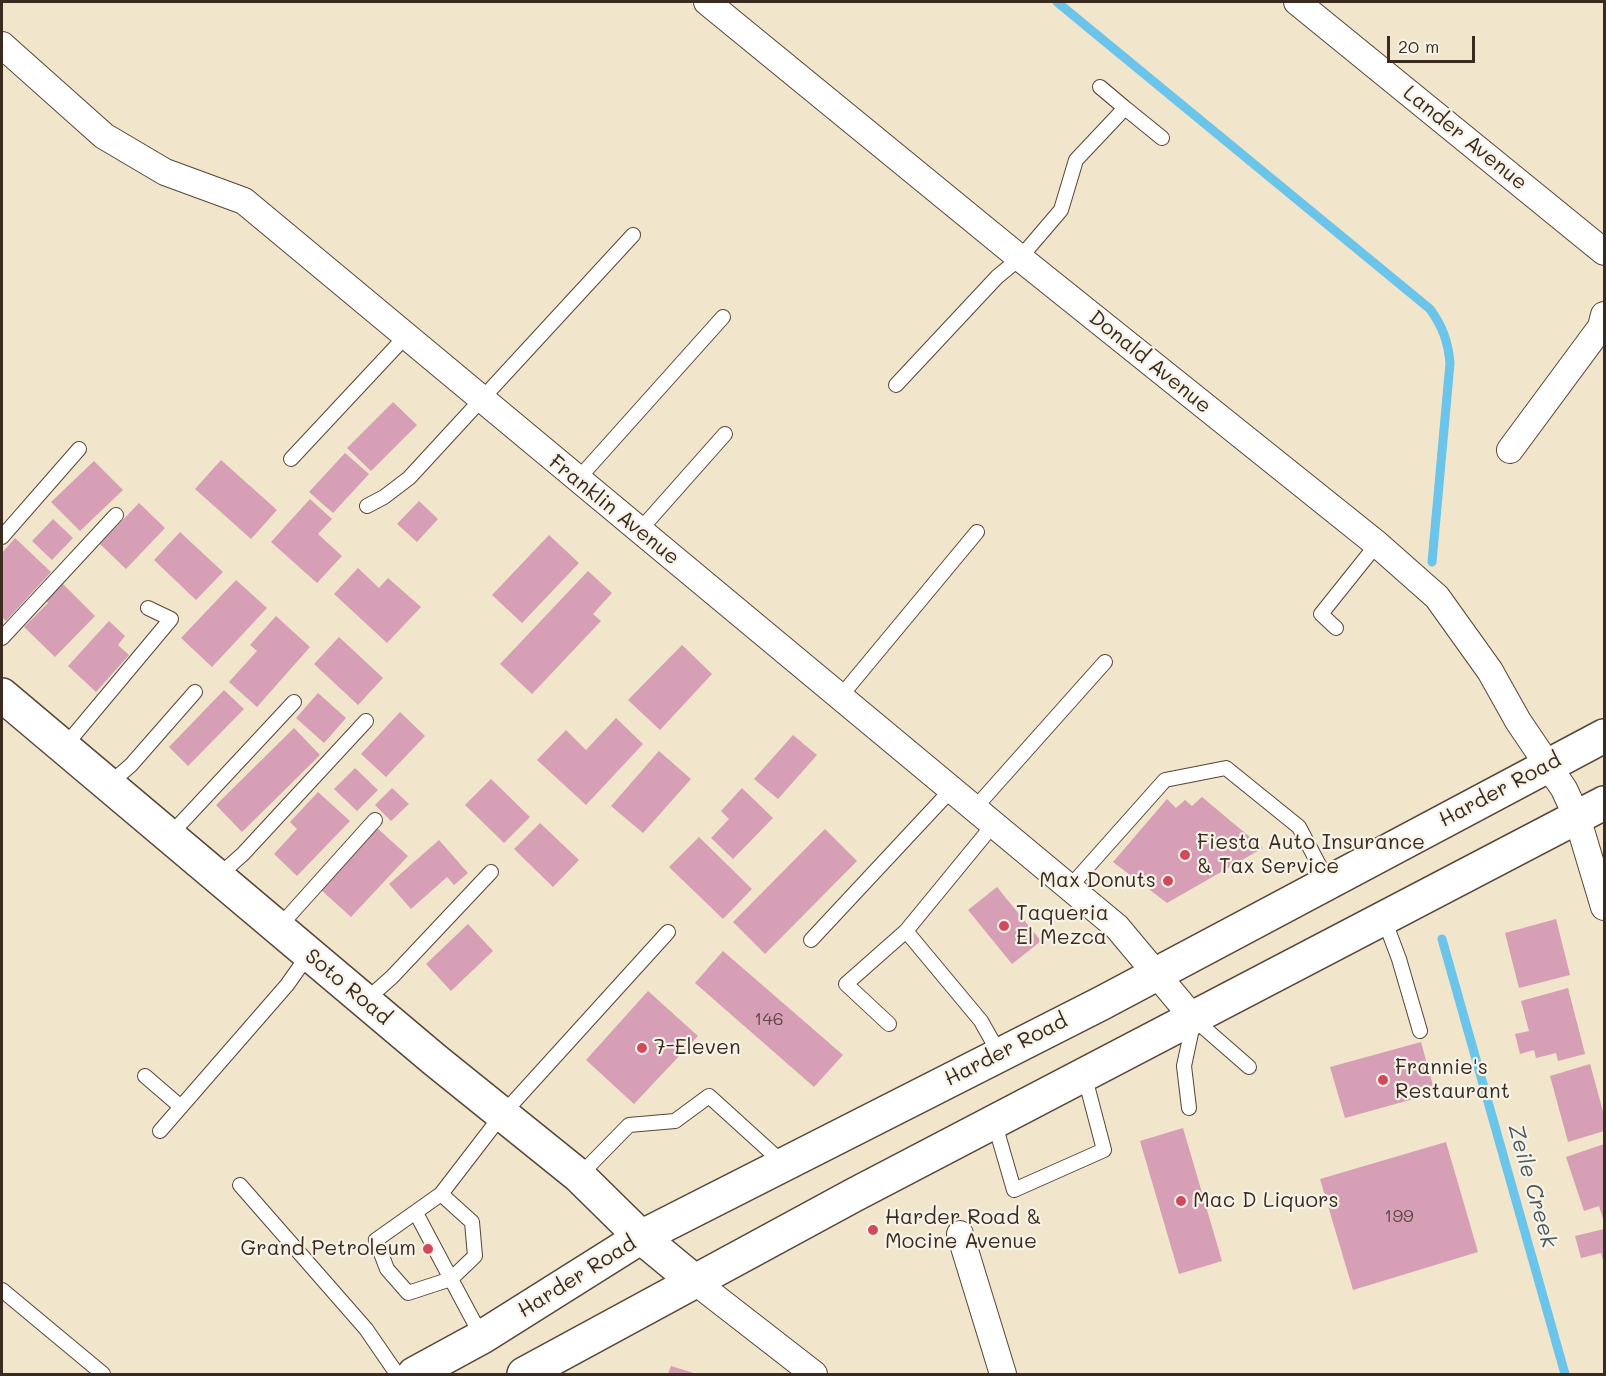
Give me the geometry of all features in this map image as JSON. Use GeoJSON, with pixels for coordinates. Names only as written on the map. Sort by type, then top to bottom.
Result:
{"type":"FeatureCollection","features":[{"type":"Feature","properties":{"kind":"main road","name":"Soto Road"},"geometry":{"type":"LineString","coordinates":[[2,695],[501,1116],[579,1176],[641,1237],[693,1280]]}},
{"type":"Feature","properties":{"kind":"main road","name":"Harder Road"},"geometry":{"type":"LineString","coordinates":[[414,1374],[482,1336],[641,1237],[1154,974],[1605,735]]}},
{"type":"Feature","properties":{"kind":"main road"},"geometry":{"type":"LineString","coordinates":[[524,1374],[693,1280],[1591,810]]}},
{"type":"Feature","properties":{"kind":"street","name":"Donald Avenue"},"geometry":{"type":"LineString","coordinates":[[707,2],[1020,258],[1377,544],[1437,597],[1465,633],[1564,789],[1591,810],[1605,907]]}},
{"type":"Feature","properties":{"kind":"street","name":"Lander Avenue"},"geometry":{"type":"LineString","coordinates":[[1297,2],[1605,252]]}},
{"type":"Feature","properties":{"kind":"street","name":"Franklin Avenue"},"geometry":{"type":"LineString","coordinates":[[2,45],[104,136],[165,172],[244,201],[1068,889],[1117,927],[1194,1019]]}},
{"type":"Feature","properties":{"kind":"street"},"geometry":{"type":"LineString","coordinates":[[1510,450],[1601,327],[1605,315]]}},
{"type":"Feature","properties":{"kind":"street"},"geometry":{"type":"LineString","coordinates":[[960,1234],[1003,1374]]}},
{"type":"Feature","properties":{"kind":"street"},"geometry":{"type":"LineString","coordinates":[[693,1280],[814,1374]]}},
{"type":"Feature","properties":{"kind":"lane"},"geometry":{"type":"LineString","coordinates":[[1101,87],[1162,138]]}},
{"type":"Feature","properties":{"kind":"lane"},"geometry":{"type":"LineString","coordinates":[[896,385],[998,277],[1020,258],[1061,210],[1076,160],[1125,108]]}},
{"type":"Feature","properties":{"kind":"lane"},"geometry":{"type":"LineString","coordinates":[[367,506],[384,497],[409,478],[633,234]]}},
{"type":"Feature","properties":{"kind":"lane"},"geometry":{"type":"LineString","coordinates":[[578,479],[723,317]]}},
{"type":"Feature","properties":{"kind":"lane"},"geometry":{"type":"LineString","coordinates":[[291,459],[406,336]]}},
{"type":"Feature","properties":{"kind":"lane"},"geometry":{"type":"LineString","coordinates":[[640,530],[725,435]]}},
{"type":"Feature","properties":{"kind":"lane"},"geometry":{"type":"LineString","coordinates":[[2,537],[79,449]]}},
{"type":"Feature","properties":{"kind":"lane"},"geometry":{"type":"LineString","coordinates":[[2,638],[116,515]]}},
{"type":"Feature","properties":{"kind":"lane"},"geometry":{"type":"LineString","coordinates":[[840,697],[977,532]]}},
{"type":"Feature","properties":{"kind":"lane"},"geometry":{"type":"LineString","coordinates":[[1336,628],[1321,614],[1377,544]]}},
{"type":"Feature","properties":{"kind":"lane"},"geometry":{"type":"LineString","coordinates":[[64,747],[171,620],[148,608]]}},
{"type":"Feature","properties":{"kind":"lane"},"geometry":{"type":"LineString","coordinates":[[889,1024],[846,984],[906,931],[984,817],[1105,662]]}},
{"type":"Feature","properties":{"kind":"lane"},"geometry":{"type":"LineString","coordinates":[[108,785],[131,765],[195,692]]}},
{"type":"Feature","properties":{"kind":"lane"},"geometry":{"type":"LineString","coordinates":[[169,836],[294,702]]}},
{"type":"Feature","properties":{"kind":"lane"},"geometry":{"type":"LineString","coordinates":[[217,877],[243,854],[366,721]]}},
{"type":"Feature","properties":{"kind":"lane"},"geometry":{"type":"LineString","coordinates":[[1068,889],[1165,780],[1226,768],[1299,827],[1328,882]]}},
{"type":"Feature","properties":{"kind":"lane"},"geometry":{"type":"LineString","coordinates":[[811,940],[951,790]]}},
{"type":"Feature","properties":{"kind":"lane"},"geometry":{"type":"LineString","coordinates":[[278,928],[375,820]]}},
{"type":"Feature","properties":{"kind":"lane"},"geometry":{"type":"LineString","coordinates":[[364,1001],[392,977],[491,872]]}},
{"type":"Feature","properties":{"kind":"lane"},"geometry":{"type":"LineString","coordinates":[[1384,919],[1399,959],[1420,1031]]}},
{"type":"Feature","properties":{"kind":"lane"},"geometry":{"type":"LineString","coordinates":[[906,931],[981,1021],[999,1053]]}},
{"type":"Feature","properties":{"kind":"lane"},"geometry":{"type":"LineString","coordinates":[[441,1194],[472,1222],[475,1256],[451,1279],[408,1293],[387,1269],[376,1240],[441,1194],[501,1116],[668,932]]}},
{"type":"Feature","properties":{"kind":"lane"},"geometry":{"type":"LineString","coordinates":[[160,1131],[287,985],[309,954]]}},
{"type":"Feature","properties":{"kind":"lane"},"geometry":{"type":"LineString","coordinates":[[1189,1108],[1184,1066],[1194,1019],[1248,1067]]}},
{"type":"Feature","properties":{"kind":"lane"},"geometry":{"type":"LineString","coordinates":[[994,1121],[1014,1190],[1104,1150],[1084,1074]]}},
{"type":"Feature","properties":{"kind":"lane"},"geometry":{"type":"LineString","coordinates":[[145,1076],[181,1107]]}},
{"type":"Feature","properties":{"kind":"lane"},"geometry":{"type":"LineString","coordinates":[[579,1176],[629,1125],[675,1122],[710,1096],[784,1164]]}},
{"type":"Feature","properties":{"kind":"lane"},"geometry":{"type":"LineString","coordinates":[[240,1185],[366,1329],[397,1374]]}},
{"type":"Feature","properties":{"kind":"lane"},"geometry":{"type":"LineString","coordinates":[[416,1213],[482,1336]]}},
{"type":"Feature","properties":{"kind":"lane"},"geometry":{"type":"LineString","coordinates":[[2,1290],[103,1374]]}},
{"type":"Feature","properties":{"kind":"building"},"geometry":{"type":"Polygon","coordinates":[[[393,402],[417,425],[371,471],[347,448],[393,402]]]}},
{"type":"Feature","properties":{"kind":"building"},"geometry":{"type":"Polygon","coordinates":[[[345,453],[369,474],[333,513],[309,492],[345,453]]]}},
{"type":"Feature","properties":{"kind":"building"},"geometry":{"type":"Polygon","coordinates":[[[221,460],[277,510],[251,539],[195,489],[221,460]]]}},
{"type":"Feature","properties":{"kind":"building"},"geometry":{"type":"Polygon","coordinates":[[[94,461],[123,490],[80,531],[51,502],[94,461]]]}},
{"type":"Feature","properties":{"kind":"building"},"geometry":{"type":"Polygon","coordinates":[[[310,499],[332,519],[318,534],[342,556],[317,583],[271,542],[310,499]]]}},
{"type":"Feature","properties":{"kind":"building"},"geometry":{"type":"Polygon","coordinates":[[[419,501],[438,519],[417,542],[397,524],[419,501]]]}},
{"type":"Feature","properties":{"kind":"building"},"geometry":{"type":"Polygon","coordinates":[[[139,503],[165,528],[126,569],[100,544],[139,503]]]}},
{"type":"Feature","properties":{"kind":"building"},"geometry":{"type":"Polygon","coordinates":[[[53,519],[73,538],[52,560],[32,541],[53,519]]]}},
{"type":"Feature","properties":{"kind":"building"},"geometry":{"type":"Polygon","coordinates":[[[180,532],[223,572],[196,600],[154,560],[180,532]]]}},
{"type":"Feature","properties":{"kind":"building"},"geometry":{"type":"Polygon","coordinates":[[[549,535],[579,563],[522,623],[492,595],[549,535]]]}},
{"type":"Feature","properties":{"kind":"building"},"geometry":{"type":"Polygon","coordinates":[[[15,538],[51,572],[6,621],[2,617],[2,553],[15,538]]]}},
{"type":"Feature","properties":{"kind":"building"},"geometry":{"type":"Polygon","coordinates":[[[358,568],[379,588],[388,578],[421,607],[387,643],[334,594],[358,568]]]}},
{"type":"Feature","properties":{"kind":"building"},"geometry":{"type":"Polygon","coordinates":[[[588,571],[612,593],[593,614],[601,621],[532,694],[500,664],[588,571]]]}},
{"type":"Feature","properties":{"kind":"building"},"geometry":{"type":"Polygon","coordinates":[[[236,580],[267,608],[212,667],[181,638],[236,580]]]}},
{"type":"Feature","properties":{"kind":"building"},"geometry":{"type":"Polygon","coordinates":[[[62,583],[95,616],[55,657],[24,627],[48,603],[45,599],[62,583]]]}},
{"type":"Feature","properties":{"kind":"building"},"geometry":{"type":"Polygon","coordinates":[[[276,616],[310,647],[257,707],[229,682],[257,651],[250,645],[276,616]]]}},
{"type":"Feature","properties":{"kind":"building"},"geometry":{"type":"Polygon","coordinates":[[[109,621],[125,636],[118,645],[129,655],[96,692],[68,666],[109,621]]]}},
{"type":"Feature","properties":{"kind":"building"},"geometry":{"type":"Polygon","coordinates":[[[339,637],[383,678],[358,705],[314,664],[339,637]]]}},
{"type":"Feature","properties":{"kind":"building"},"geometry":{"type":"Polygon","coordinates":[[[682,645],[712,674],[660,730],[628,700],[682,645]]]}},
{"type":"Feature","properties":{"kind":"building"},"geometry":{"type":"Polygon","coordinates":[[[224,690],[244,709],[188,766],[169,747],[224,690]]]}},
{"type":"Feature","properties":{"kind":"building"},"geometry":{"type":"Polygon","coordinates":[[[318,693],[346,718],[324,743],[296,718],[318,693]]]}},
{"type":"Feature","properties":{"kind":"building"},"geometry":{"type":"Polygon","coordinates":[[[400,712],[425,736],[386,777],[361,754],[400,712]]]}},
{"type":"Feature","properties":{"kind":"building"},"geometry":{"type":"Polygon","coordinates":[[[616,718],[643,744],[586,805],[537,760],[566,730],[586,750],[616,718]]]}},
{"type":"Feature","properties":{"kind":"building"},"geometry":{"type":"Polygon","coordinates":[[[294,728],[320,755],[242,832],[216,805],[294,728]]]}},
{"type":"Feature","properties":{"kind":"building"},"geometry":{"type":"Polygon","coordinates":[[[793,735],[817,755],[778,799],[754,779],[793,735]]]}},
{"type":"Feature","properties":{"kind":"building"},"geometry":{"type":"Polygon","coordinates":[[[659,751],[691,779],[643,833],[611,806],[659,751]]]}},
{"type":"Feature","properties":{"kind":"building"},"geometry":{"type":"Polygon","coordinates":[[[355,768],[378,790],[357,811],[334,789],[355,768]]]}},
{"type":"Feature","properties":{"kind":"building"},"geometry":{"type":"Polygon","coordinates":[[[491,779],[530,817],[504,843],[465,805],[491,779]]]}},
{"type":"Feature","properties":{"kind":"building"},"geometry":{"type":"Polygon","coordinates":[[[392,788],[409,804],[391,821],[375,805],[392,788]]]}},
{"type":"Feature","properties":{"kind":"building"},"geometry":{"type":"Polygon","coordinates":[[[742,788],[773,818],[733,859],[711,838],[729,819],[721,811],[742,788]]]}},
{"type":"Feature","properties":{"kind":"building"},"geometry":{"type":"Polygon","coordinates":[[[318,792],[350,821],[297,876],[274,854],[297,829],[290,822],[318,792]]]}},
{"type":"Feature","properties":{"kind":"building","name":"Fiesta Auto Insurance & Tax Service"},"geometry":{"type":"Polygon","coordinates":[[[1202,797],[1263,848],[1167,903],[1113,862],[1167,799],[1176,808],[1185,800],[1192,806],[1202,797]]]}},
{"type":"Feature","properties":{"kind":"building"},"geometry":{"type":"Polygon","coordinates":[[[540,823],[579,860],[553,887],[514,849],[540,823]]]}},
{"type":"Feature","properties":{"kind":"building"},"geometry":{"type":"Polygon","coordinates":[[[377,828],[408,856],[351,917],[320,889],[377,828]]]}},
{"type":"Feature","properties":{"kind":"building"},"geometry":{"type":"Polygon","coordinates":[[[825,829],[857,861],[765,954],[733,922],[825,829]]]}},
{"type":"Feature","properties":{"kind":"building"},"geometry":{"type":"Polygon","coordinates":[[[699,837],[752,889],[723,919],[669,867],[699,837]]]}},
{"type":"Feature","properties":{"kind":"building"},"geometry":{"type":"Polygon","coordinates":[[[439,840],[468,873],[454,885],[447,877],[411,909],[389,884],[439,840]]]}},
{"type":"Feature","properties":{"kind":"building","name":"Taqueria El Mezca"},"geometry":{"type":"Polygon","coordinates":[[[997,887],[1041,941],[1012,964],[968,910],[997,887]]]}},
{"type":"Feature","properties":{"kind":"building"},"geometry":{"type":"Polygon","coordinates":[[[1556,919],[1570,975],[1519,988],[1505,933],[1556,919]]]}},
{"type":"Feature","properties":{"kind":"building"},"geometry":{"type":"Polygon","coordinates":[[[468,924],[493,951],[451,991],[426,964],[468,924]]]}},
{"type":"Feature","properties":{"kind":"building"},"geometry":{"type":"Polygon","coordinates":[[[723,951],[843,1055],[814,1087],[695,983],[723,951]]]}},
{"type":"Feature","properties":{"kind":"building"},"geometry":{"type":"Polygon","coordinates":[[[1568,988],[1585,1054],[1558,1061],[1556,1053],[1536,1058],[1534,1050],[1520,1054],[1515,1034],[1529,1031],[1521,1001],[1568,988]]]}},
{"type":"Feature","properties":{"kind":"building","name":"7-Eleven"},"geometry":{"type":"Polygon","coordinates":[[[648,991],[698,1036],[634,1104],[586,1060],[648,991]]]}},
{"type":"Feature","properties":{"kind":"building","name":"Frannie's Restaurant"},"geometry":{"type":"Polygon","coordinates":[[[1421,1042],[1435,1093],[1345,1118],[1330,1067],[1421,1042]]]}},
{"type":"Feature","properties":{"kind":"building"},"geometry":{"type":"Polygon","coordinates":[[[1590,1064],[1604,1115],[1604,1131],[1568,1142],[1550,1076],[1590,1064]]]}},
{"type":"Feature","properties":{"kind":"building","name":"Mac D Liquors"},"geometry":{"type":"Polygon","coordinates":[[[1183,1128],[1222,1261],[1179,1274],[1140,1141],[1183,1128]]]}},
{"type":"Feature","properties":{"kind":"building"},"geometry":{"type":"Polygon","coordinates":[[[1446,1142],[1478,1252],[1353,1290],[1320,1179],[1446,1142]]]}},
{"type":"Feature","properties":{"kind":"building"},"geometry":{"type":"Polygon","coordinates":[[[1604,1144],[1604,1222],[1599,1206],[1584,1211],[1566,1157],[1604,1144]]]}},
{"type":"Feature","properties":{"kind":"building"},"geometry":{"type":"Polygon","coordinates":[[[1604,1229],[1604,1263],[1601,1253],[1581,1258],[1575,1236],[1604,1229]]]}},
{"type":"Feature","properties":{"kind":"building"},"geometry":{"type":"Polygon","coordinates":[[[671,1366],[697,1374],[668,1374],[671,1366]]]}},
{"type":"Feature","properties":{"kind":"waterway"},"geometry":{"type":"LineString","coordinates":[[1057,2],[1430,309],[1435,316],[1444,335],[1450,363],[1432,562]]}},
{"type":"Feature","properties":{"kind":"waterway","name":"Zeile Creek"},"geometry":{"type":"LineString","coordinates":[[1442,939],[1565,1374]]}},
{"type":"Feature","properties":{"kind":"place","name":"Fiesta Auto Insurance & Tax Service"},"geometry":{"type":"Point","coordinates":[1185,855]}},
{"type":"Feature","properties":{"kind":"place","name":"Max Donuts"},"geometry":{"type":"Point","coordinates":[1168,881]}},
{"type":"Feature","properties":{"kind":"place","name":"Taqueria El Mezca"},"geometry":{"type":"Point","coordinates":[1004,926]}},
{"type":"Feature","properties":{"kind":"place","name":"7-Eleven"},"geometry":{"type":"Point","coordinates":[642,1048]}},
{"type":"Feature","properties":{"kind":"place","name":"Frannie's Restaurant"},"geometry":{"type":"Point","coordinates":[1383,1080]}},
{"type":"Feature","properties":{"kind":"place","name":"Mac D Liquors"},"geometry":{"type":"Point","coordinates":[1181,1201]}},
{"type":"Feature","properties":{"kind":"place","name":"Harder Road & Mocine Avenue"},"geometry":{"type":"Point","coordinates":[873,1230]}},
{"type":"Feature","properties":{"kind":"place","name":"Grand Petroleum"},"geometry":{"type":"Point","coordinates":[428,1249]}}]}
